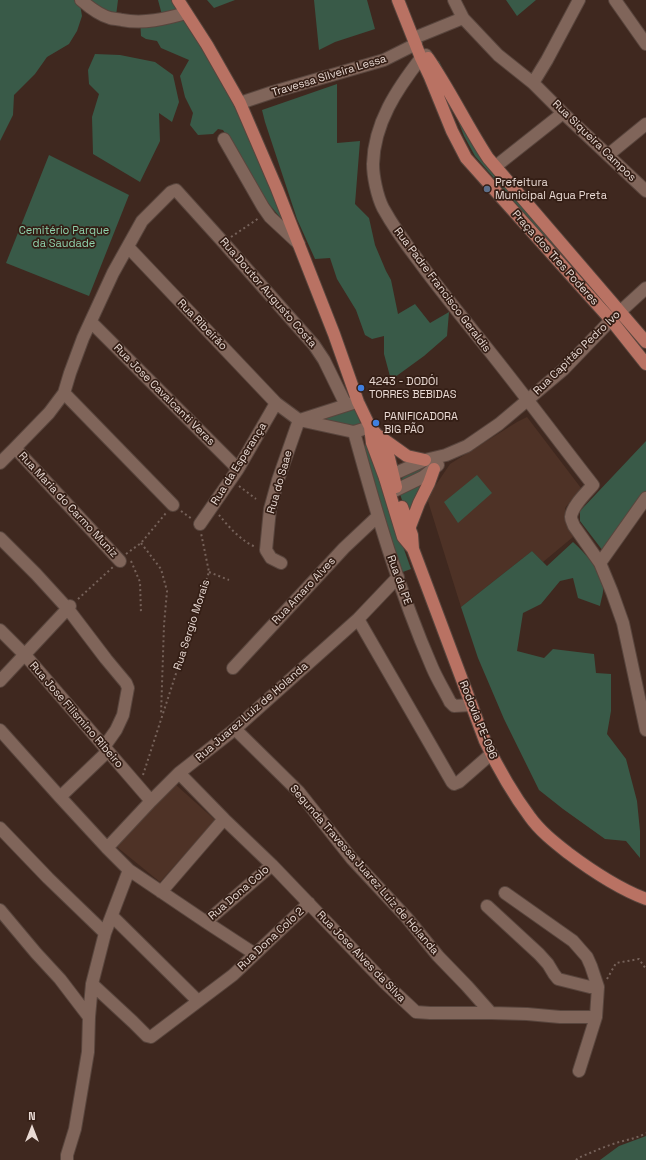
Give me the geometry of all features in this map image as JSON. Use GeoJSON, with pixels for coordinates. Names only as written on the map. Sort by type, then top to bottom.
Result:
{"type":"FeatureCollection","features":[{"type":"Feature","properties":{"kind":"main road"},"geometry":{"type":"LineString","coordinates":[[178,0],[207,45],[240,103],[299,244],[334,334],[358,402],[389,458],[389,477],[403,537],[413,549]]}},
{"type":"Feature","properties":{"kind":"main road"},"geometry":{"type":"LineString","coordinates":[[398,0],[419,49]]}},
{"type":"Feature","properties":{"kind":"main road","name":"Praça dos Tres Poderes"},"geometry":{"type":"LineString","coordinates":[[419,49],[437,71],[488,158],[646,342]]}},
{"type":"Feature","properties":{"kind":"main road","name":"Praça dos Tres Poderes"},"geometry":{"type":"LineString","coordinates":[[419,49],[452,131],[466,158],[611,320],[646,364]]}},
{"type":"Feature","properties":{"kind":"main road"},"geometry":{"type":"LineString","coordinates":[[374,431],[407,456],[425,460]]}},
{"type":"Feature","properties":{"kind":"main road"},"geometry":{"type":"LineString","coordinates":[[409,529],[434,469]]}},
{"type":"Feature","properties":{"kind":"main road"},"geometry":{"type":"LineString","coordinates":[[393,491],[412,534],[413,549]]}},
{"type":"Feature","properties":{"kind":"main road","name":"Rodovia PE-096"},"geometry":{"type":"LineString","coordinates":[[413,549],[471,705],[497,767],[531,818],[551,840],[586,867],[627,892],[646,899]]}},
{"type":"Feature","properties":{"kind":"street"},"geometry":{"type":"LineString","coordinates":[[81,0],[89,7],[110,18],[128,21],[146,22],[162,20],[186,13]]}},
{"type":"Feature","properties":{"kind":"street"},"geometry":{"type":"LineString","coordinates":[[454,0],[463,18],[498,55],[533,83],[580,0]]}},
{"type":"Feature","properties":{"kind":"street"},"geometry":{"type":"LineString","coordinates":[[616,0],[646,44]]}},
{"type":"Feature","properties":{"kind":"street"},"geometry":{"type":"LineString","coordinates":[[419,49],[463,18]]}},
{"type":"Feature","properties":{"kind":"street","name":"Travessa Silveira Lessa"},"geometry":{"type":"LineString","coordinates":[[240,103],[419,49]]}},
{"type":"Feature","properties":{"kind":"street","name":"Rua Padre Francisco Geraldis"},"geometry":{"type":"LineString","coordinates":[[419,49],[387,108],[377,134],[373,164],[376,187],[382,206],[392,224],[436,284],[511,378],[593,485],[580,500],[571,516],[574,526],[600,563]]}},
{"type":"Feature","properties":{"kind":"street","name":"Rua Siqueira Campos"},"geometry":{"type":"LineString","coordinates":[[533,83],[646,191]]}},
{"type":"Feature","properties":{"kind":"street"},"geometry":{"type":"LineString","coordinates":[[496,166],[563,113]]}},
{"type":"Feature","properties":{"kind":"street"},"geometry":{"type":"LineString","coordinates":[[608,155],[646,124]]}},
{"type":"Feature","properties":{"kind":"street"},"geometry":{"type":"LineString","coordinates":[[224,139],[263,207],[299,244]]}},
{"type":"Feature","properties":{"kind":"street","name":"Rua Doutor Augusto Costa"},"geometry":{"type":"LineString","coordinates":[[128,247],[142,221],[171,192],[176,190],[314,345],[324,360],[346,405]]}},
{"type":"Feature","properties":{"kind":"street"},"geometry":{"type":"LineString","coordinates":[[0,463],[50,413],[64,393],[83,338],[113,272],[128,247]]}},
{"type":"Feature","properties":{"kind":"street","name":"Rua Ribeirão"},"geometry":{"type":"LineString","coordinates":[[128,247],[276,403],[299,420]]}},
{"type":"Feature","properties":{"kind":"street","name":"Rua Capitão Pedro Ivo"},"geometry":{"type":"LineString","coordinates":[[389,477],[425,460],[446,455],[467,446],[499,424],[563,370],[620,311],[646,288]]}},
{"type":"Feature","properties":{"kind":"street","name":"Rua Jose Cavalcanti Veras"},"geometry":{"type":"LineString","coordinates":[[91,322],[234,474]]}},
{"type":"Feature","properties":{"kind":"street"},"geometry":{"type":"LineString","coordinates":[[64,393],[173,505]]}},
{"type":"Feature","properties":{"kind":"street"},"geometry":{"type":"LineString","coordinates":[[299,420],[358,402]]}},
{"type":"Feature","properties":{"kind":"street","name":"Rua da Esperança"},"geometry":{"type":"LineString","coordinates":[[200,524],[234,474],[276,403]]}},
{"type":"Feature","properties":{"kind":"street"},"geometry":{"type":"LineString","coordinates":[[299,420],[354,432],[374,431]]}},
{"type":"Feature","properties":{"kind":"street","name":"Rua do Saae"},"geometry":{"type":"LineString","coordinates":[[266,550],[270,509],[278,480],[299,420]]}},
{"type":"Feature","properties":{"kind":"street","name":"Rua da PE"},"geometry":{"type":"LineString","coordinates":[[354,432],[378,516],[398,578],[432,667],[450,702],[454,706],[471,705]]}},
{"type":"Feature","properties":{"kind":"street","name":"Rua Maria do Carmo Muniz"},"geometry":{"type":"LineString","coordinates":[[15,448],[124,557]]}},
{"type":"Feature","properties":{"kind":"street","name":"Rua Capitão Pedro Ivo"},"geometry":{"type":"LineString","coordinates":[[393,491],[418,480],[434,469],[446,455]]}},
{"type":"Feature","properties":{"kind":"street"},"geometry":{"type":"LineString","coordinates":[[646,498],[600,563],[623,624],[646,727]]}},
{"type":"Feature","properties":{"kind":"street","name":"Rua Amaro Alves"},"geometry":{"type":"LineString","coordinates":[[233,668],[344,548],[378,516]]}},
{"type":"Feature","properties":{"kind":"street"},"geometry":{"type":"LineString","coordinates":[[0,538],[69,608],[106,659],[126,683],[128,688],[123,715],[106,749],[60,797]]}},
{"type":"Feature","properties":{"kind":"street"},"geometry":{"type":"LineString","coordinates":[[266,550],[271,558],[281,563]]}},
{"type":"Feature","properties":{"kind":"street","name":"Rua Juarez Luiz de Holanda"},"geometry":{"type":"LineString","coordinates":[[107,848],[147,797],[235,729],[358,620],[398,578]]}},
{"type":"Feature","properties":{"kind":"street"},"geometry":{"type":"LineString","coordinates":[[0,681],[69,608]]}},
{"type":"Feature","properties":{"kind":"street"},"geometry":{"type":"LineString","coordinates":[[358,620],[452,782],[454,784],[459,782],[491,754]]}},
{"type":"Feature","properties":{"kind":"street","name":"Rua Jose Filismino Ribeiro"},"geometry":{"type":"LineString","coordinates":[[0,630],[25,655],[147,797]]}},
{"type":"Feature","properties":{"kind":"street","name":"Segunda Travessa Juarez Luiz de Holanda"},"geometry":{"type":"LineString","coordinates":[[235,729],[299,792],[352,858],[490,1013]]}},
{"type":"Feature","properties":{"kind":"street"},"geometry":{"type":"LineString","coordinates":[[0,730],[60,797],[129,870],[255,954]]}},
{"type":"Feature","properties":{"kind":"street","name":"Rua Jose Alves da Silva"},"geometry":{"type":"LineString","coordinates":[[179,773],[224,819],[272,864],[385,983],[416,1012],[596,1017]]}},
{"type":"Feature","properties":{"kind":"street"},"geometry":{"type":"LineString","coordinates":[[161,892],[224,819]]}},
{"type":"Feature","properties":{"kind":"street"},"geometry":{"type":"LineString","coordinates":[[1,831],[105,933]]}},
{"type":"Feature","properties":{"kind":"street","name":"Rua Dona Colo"},"geometry":{"type":"LineString","coordinates":[[206,922],[272,864]]}},
{"type":"Feature","properties":{"kind":"street"},"geometry":{"type":"LineString","coordinates":[[67,1160],[87,1060],[92,984],[105,933],[129,870]]}},
{"type":"Feature","properties":{"kind":"street"},"geometry":{"type":"LineString","coordinates":[[505,893],[573,941],[587,957],[591,966],[598,987],[596,1017],[579,1070]]}},
{"type":"Feature","properties":{"kind":"street","name":"Rua Dona Colo 2"},"geometry":{"type":"LineString","coordinates":[[92,984],[134,1022],[147,1036],[151,1037],[233,975],[309,903]]}},
{"type":"Feature","properties":{"kind":"street"},"geometry":{"type":"LineString","coordinates":[[487,906],[539,954],[548,964],[558,980],[590,987],[598,987]]}},
{"type":"Feature","properties":{"kind":"street"},"geometry":{"type":"LineString","coordinates":[[0,910],[36,954],[60,979],[89,1017]]}},
{"type":"Feature","properties":{"kind":"street"},"geometry":{"type":"LineString","coordinates":[[112,916],[198,1001]]}},
{"type":"Feature","properties":{"kind":"path"},"geometry":{"type":"LineString","coordinates":[[223,242],[267,212]]}},
{"type":"Feature","properties":{"kind":"path"},"geometry":{"type":"LineString","coordinates":[[234,474],[256,499]]}},
{"type":"Feature","properties":{"kind":"path"},"geometry":{"type":"LineString","coordinates":[[173,505],[200,524]]}},
{"type":"Feature","properties":{"kind":"path"},"geometry":{"type":"LineString","coordinates":[[211,507],[230,528],[251,545],[266,550]]}},
{"type":"Feature","properties":{"kind":"path","name":"Rua Sergio Morais"},"geometry":{"type":"LineString","coordinates":[[147,797],[142,776],[209,572],[200,524]]}},
{"type":"Feature","properties":{"kind":"path"},"geometry":{"type":"LineString","coordinates":[[141,543],[161,569],[167,591],[164,625],[161,719]]}},
{"type":"Feature","properties":{"kind":"path"},"geometry":{"type":"LineString","coordinates":[[124,557],[140,582],[141,614]]}},
{"type":"Feature","properties":{"kind":"path"},"geometry":{"type":"LineString","coordinates":[[209,572],[229,580]]}},
{"type":"Feature","properties":{"kind":"path"},"geometry":{"type":"LineString","coordinates":[[598,987],[604,984],[616,962],[639,959],[646,969]]}},
{"type":"Feature","properties":{"kind":"path"},"geometry":{"type":"LineString","coordinates":[[576,1160],[613,1144],[642,1136],[646,1133]]}},
{"type":"Feature","properties":{"kind":"shaded area"},"geometry":{"type":"Polygon","coordinates":[[[527,417],[581,488],[565,508],[573,537],[543,562],[532,551],[461,607],[427,498],[450,464],[527,417]]]}},
{"type":"Feature","properties":{"kind":"shaded area"},"geometry":{"type":"Polygon","coordinates":[[[175,784],[215,820],[160,882],[117,847],[175,784]]]}},
{"type":"Feature","properties":{"kind":"green space"},"geometry":{"type":"Polygon","coordinates":[[[0,0],[75,0],[80,4],[82,16],[77,31],[69,44],[47,57],[35,74],[14,95],[13,115],[0,141],[0,0]]]}},
{"type":"Feature","properties":{"kind":"green space"},"geometry":{"type":"Polygon","coordinates":[[[84,0],[118,0],[116,16],[84,0]]]}},
{"type":"Feature","properties":{"kind":"green space"},"geometry":{"type":"Polygon","coordinates":[[[158,0],[176,0],[225,72],[285,223],[268,203],[223,130],[218,129],[213,134],[198,135],[190,125],[193,113],[185,97],[180,76],[189,60],[161,48],[157,41],[146,39],[141,36],[140,19],[162,15],[158,0]]]}},
{"type":"Feature","properties":{"kind":"green space"},"geometry":{"type":"Polygon","coordinates":[[[207,0],[235,0],[214,8],[207,0]]]}},
{"type":"Feature","properties":{"kind":"green space"},"geometry":{"type":"Polygon","coordinates":[[[314,0],[367,0],[375,29],[335,42],[319,50],[314,0]]]}},
{"type":"Feature","properties":{"kind":"green space"},"geometry":{"type":"Polygon","coordinates":[[[506,0],[536,0],[517,16],[506,0]]]}},
{"type":"Feature","properties":{"kind":"green space"},"geometry":{"type":"Polygon","coordinates":[[[95,54],[120,55],[155,62],[173,75],[179,102],[172,122],[159,113],[160,141],[140,182],[93,154],[92,117],[99,94],[89,84],[88,70],[95,54]]]}},
{"type":"Feature","properties":{"kind":"green space"},"geometry":{"type":"Polygon","coordinates":[[[434,59],[439,61],[467,118],[484,148],[619,305],[611,314],[475,156],[464,136],[434,59]]]}},
{"type":"Feature","properties":{"kind":"green space"},"geometry":{"type":"Polygon","coordinates":[[[337,84],[337,143],[360,141],[355,204],[369,218],[375,245],[391,280],[398,314],[415,304],[430,323],[449,312],[447,336],[424,356],[391,380],[384,354],[384,336],[372,339],[365,335],[356,310],[337,279],[330,258],[315,259],[297,219],[262,110],[337,84]]]}},
{"type":"Feature","properties":{"kind":"green space","name":"Cemitério Parque da Saudade"},"geometry":{"type":"Polygon","coordinates":[[[49,155],[129,195],[89,296],[6,263],[49,155]]]}},
{"type":"Feature","properties":{"kind":"green space"},"geometry":{"type":"Polygon","coordinates":[[[354,406],[362,427],[353,430],[318,418],[354,406]]]}},
{"type":"Feature","properties":{"kind":"green space"},"geometry":{"type":"Polygon","coordinates":[[[646,441],[646,503],[603,551],[580,521],[580,511],[646,441]]]}},
{"type":"Feature","properties":{"kind":"green space"},"geometry":{"type":"Polygon","coordinates":[[[367,445],[411,569],[400,573],[360,447],[367,445]]]}},
{"type":"Feature","properties":{"kind":"green space"},"geometry":{"type":"Polygon","coordinates":[[[427,465],[430,473],[423,478],[399,482],[406,474],[427,465]]]}},
{"type":"Feature","properties":{"kind":"green space"},"geometry":{"type":"Polygon","coordinates":[[[477,475],[492,493],[458,523],[444,502],[477,475]]]}},
{"type":"Feature","properties":{"kind":"green space"},"geometry":{"type":"Polygon","coordinates":[[[426,482],[409,521],[398,488],[426,482]]]}},
{"type":"Feature","properties":{"kind":"green space"},"geometry":{"type":"Polygon","coordinates":[[[573,542],[583,551],[595,567],[601,579],[603,593],[600,606],[578,598],[573,578],[560,581],[541,604],[523,613],[517,651],[544,658],[553,649],[594,654],[596,673],[611,674],[611,711],[607,734],[626,759],[637,801],[640,831],[640,858],[626,841],[605,839],[539,790],[504,719],[478,658],[461,607],[532,551],[547,566],[573,542]]]}},
{"type":"Feature","properties":{"kind":"green space"},"geometry":{"type":"Polygon","coordinates":[[[646,1136],[646,1160],[600,1160],[619,1146],[646,1136]]]}},
{"type":"Feature","properties":{"kind":"place","name":"Prefeitura Municipal Agua Preta"},"geometry":{"type":"Point","coordinates":[487,189]}},
{"type":"Feature","properties":{"kind":"place","name":"4243 - DODÓI TORRES BEBIDAS"},"geometry":{"type":"Point","coordinates":[361,388]}},
{"type":"Feature","properties":{"kind":"place","name":"PANIFICADORA BIG PÃO"},"geometry":{"type":"Point","coordinates":[376,423]}}]}
